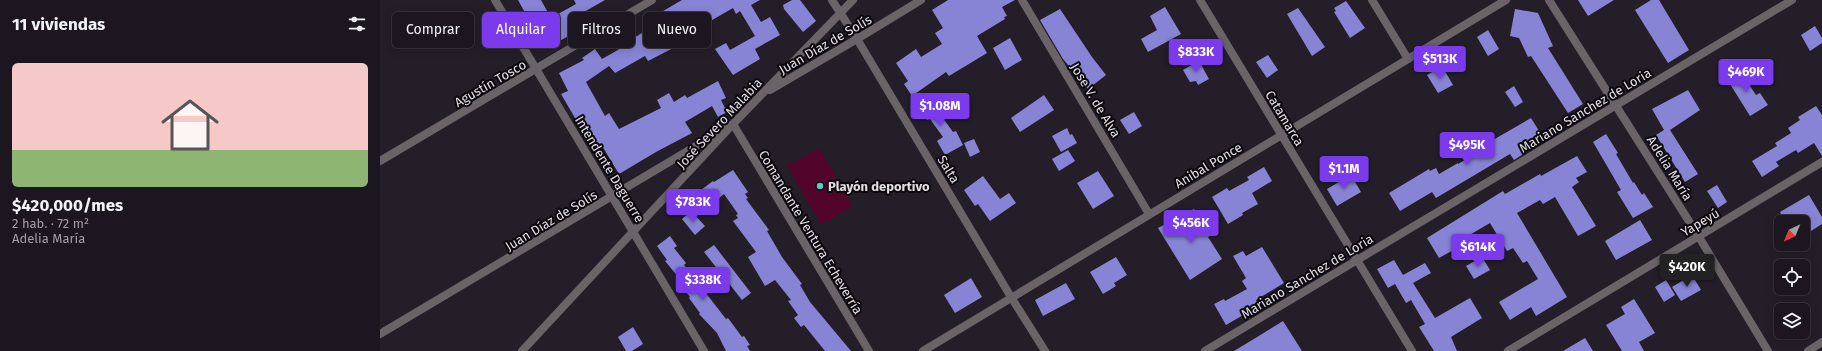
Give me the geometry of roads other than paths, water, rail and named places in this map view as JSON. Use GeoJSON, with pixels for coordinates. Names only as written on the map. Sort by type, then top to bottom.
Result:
{"type":"FeatureCollection","features":[{"type":"Feature","properties":{"kind":"street","name":"Intendente Daguerre"},"geometry":{"type":"LineString","coordinates":[[495,0],[704,351]]}},
{"type":"Feature","properties":{"kind":"street","name":"Agustín Tosco"},"geometry":{"type":"LineString","coordinates":[[380,161],[652,0]]}},
{"type":"Feature","properties":{"kind":"street","name":"Salta"},"geometry":{"type":"LineString","coordinates":[[832,0],[1045,351]]}},
{"type":"Feature","properties":{"kind":"street","name":"José Severo Malabia"},"geometry":{"type":"LineString","coordinates":[[522,351],[733,124],[853,0]]}},
{"type":"Feature","properties":{"kind":"street","name":"Juan Díaz de Solís"},"geometry":{"type":"LineString","coordinates":[[762,94],[857,39],[920,0]]}},
{"type":"Feature","properties":{"kind":"street","name":"Jose V. de Alva"},"geometry":{"type":"LineString","coordinates":[[1022,0],[1149,214]]}},
{"type":"Feature","properties":{"kind":"street","name":"Catamarca"},"geometry":{"type":"LineString","coordinates":[[1200,0],[1412,351]]}},
{"type":"Feature","properties":{"kind":"street"},"geometry":{"type":"LineString","coordinates":[[1372,0],[1408,59]]}},
{"type":"Feature","properties":{"kind":"street","name":"Anibal Ponce"},"geometry":{"type":"LineString","coordinates":[[923,351],[1506,0]]}},
{"type":"Feature","properties":{"kind":"street","name":"Adelia María"},"geometry":{"type":"LineString","coordinates":[[1549,0],[1699,237],[1768,351]]}},
{"type":"Feature","properties":{"kind":"street","name":"Mariano Sanchez de Loria"},"geometry":{"type":"LineString","coordinates":[[1205,351],[1792,0]]}},
{"type":"Feature","properties":{"kind":"street","name":"Juan Díaz de Solís"},"geometry":{"type":"LineString","coordinates":[[380,334],[733,124]]}},
{"type":"Feature","properties":{"kind":"street","name":"Comandante Ventura Echeverría"},"geometry":{"type":"LineString","coordinates":[[733,124],[869,351]]}},
{"type":"Feature","properties":{"kind":"street","name":"Yapeyú"},"geometry":{"type":"LineString","coordinates":[[1508,351],[1822,162]]}},
{"type":"Feature","properties":{"kind":"street"},"geometry":{"type":"LineString","coordinates":[[1808,351],[1822,342]]}},
{"type":"Feature","properties":{"kind":"place","name":"Playón deportivo"},"geometry":{"type":"Point","coordinates":[820,186]}}]}
